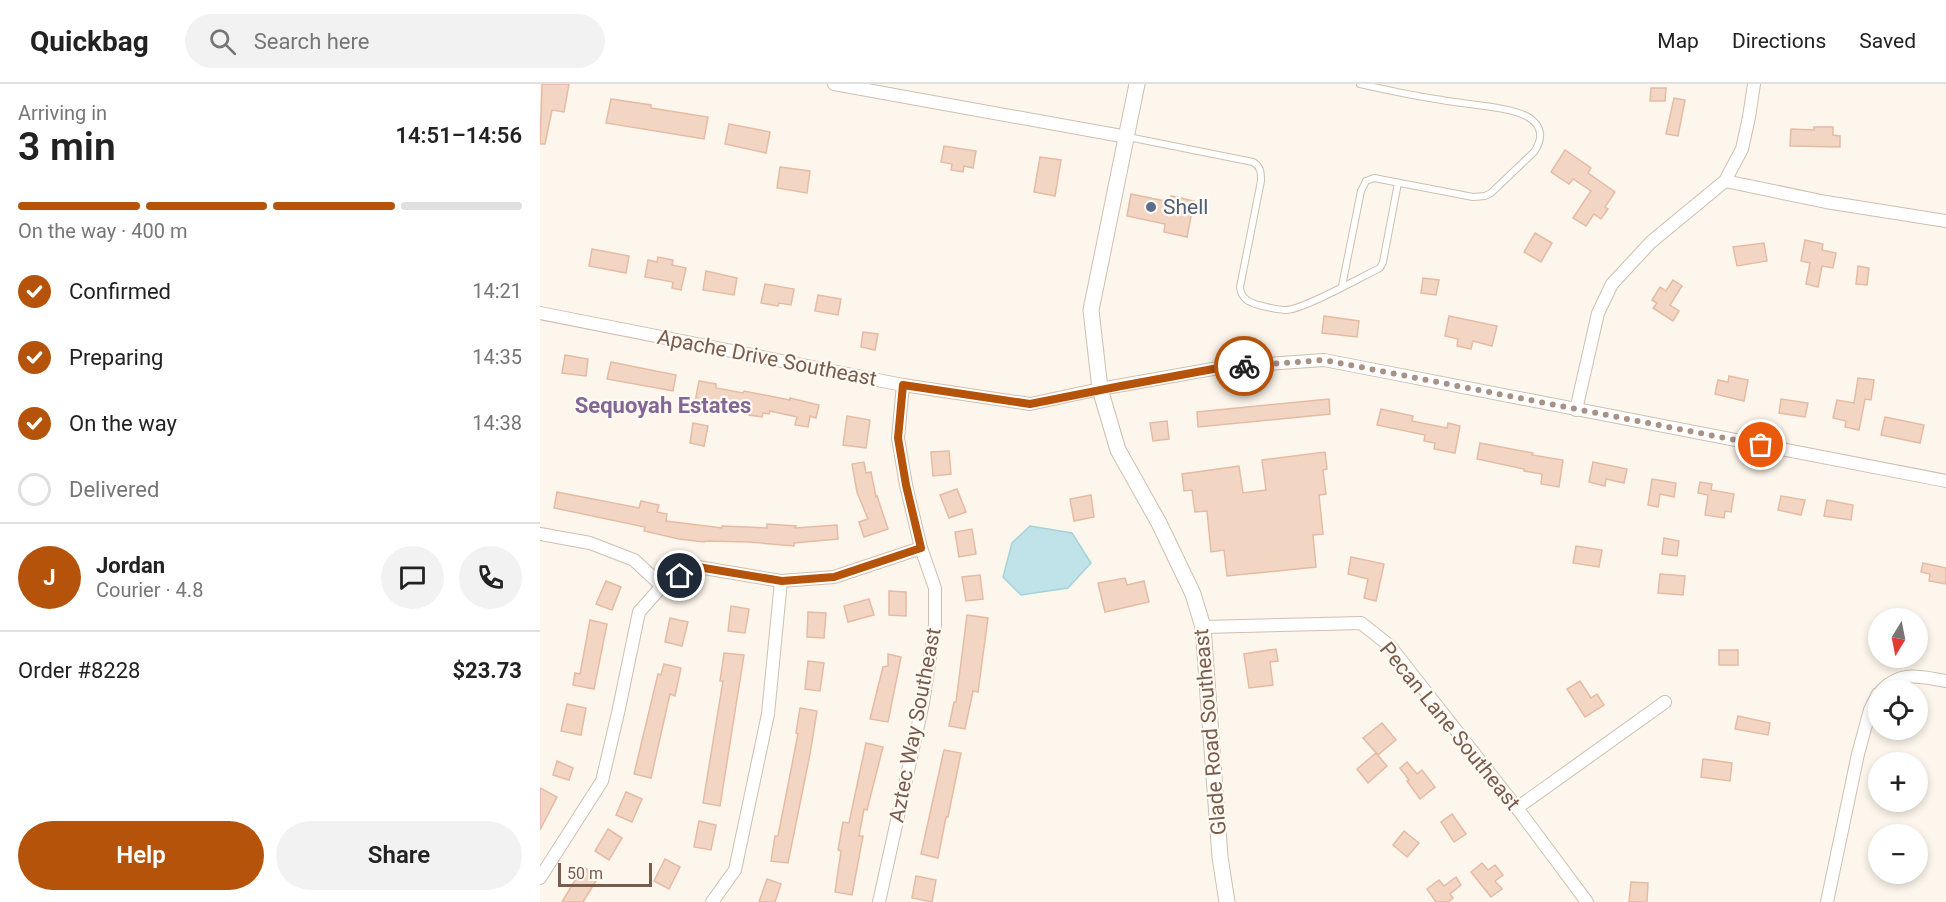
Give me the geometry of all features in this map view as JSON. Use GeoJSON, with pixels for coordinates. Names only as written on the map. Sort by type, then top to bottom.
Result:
{"type":"FeatureCollection","features":[{"type":"Feature","properties":{"kind":"street"},"geometry":{"type":"LineString","coordinates":[[834,84],[1127,137]]}},
{"type":"Feature","properties":{"kind":"street","name":"Glade Road Southeast"},"geometry":{"type":"LineString","coordinates":[[1137,84],[1091,310],[1100,389],[1118,450],[1164,533],[1193,594],[1203,627],[1220,857],[1227,902]]}},
{"type":"Feature","properties":{"kind":"street"},"geometry":{"type":"LineString","coordinates":[[1576,410],[1598,313],[1612,284],[1651,242],[1725,181],[1742,149],[1754,84]]}},
{"type":"Feature","properties":{"kind":"street"},"geometry":{"type":"LineString","coordinates":[[1725,181],[1826,202],[1946,221]]}},
{"type":"Feature","properties":{"kind":"street","name":"Apache Drive Southeast"},"geometry":{"type":"LineString","coordinates":[[540,313],[903,385],[1030,404],[1224,367],[1324,360],[1946,480]]}},
{"type":"Feature","properties":{"kind":"street","name":"Aztec Way Southeast"},"geometry":{"type":"LineString","coordinates":[[879,902],[923,703],[935,625],[935,588],[921,548],[898,438],[903,385]]}},
{"type":"Feature","properties":{"kind":"street"},"geometry":{"type":"LineString","coordinates":[[540,534],[590,543],[634,560],[662,586]]}},
{"type":"Feature","properties":{"kind":"street"},"geometry":{"type":"LineString","coordinates":[[540,878],[602,781],[639,612],[662,586],[698,567],[782,581],[834,577],[921,548]]}},
{"type":"Feature","properties":{"kind":"street"},"geometry":{"type":"LineString","coordinates":[[712,902],[735,870],[768,714],[782,581]]}},
{"type":"Feature","properties":{"kind":"street","name":"Pecan Lane Southeast"},"geometry":{"type":"LineString","coordinates":[[1203,627],[1361,623],[1390,646],[1517,808],[1587,902]]}},
{"type":"Feature","properties":{"kind":"street"},"geometry":{"type":"LineString","coordinates":[[1894,680],[1912,676],[1946,681]]}},
{"type":"Feature","properties":{"kind":"street"},"geometry":{"type":"LineString","coordinates":[[1517,808],[1665,702]]}},
{"type":"Feature","properties":{"kind":"street"},"geometry":{"type":"LineString","coordinates":[[1827,902],[1858,754],[1868,717]]}},
{"type":"Feature","properties":{"kind":"lane"},"geometry":{"type":"LineString","coordinates":[[1342,286],[1363,186],[1366,181],[1374,178],[1473,197],[1485,196],[1534,152],[1540,136],[1540,128],[1527,116],[1514,111],[1439,100],[1360,84]]}},
{"type":"Feature","properties":{"kind":"lane"},"geometry":{"type":"LineString","coordinates":[[1127,137],[1253,162],[1258,165],[1261,171],[1261,181],[1240,287],[1241,293],[1247,301],[1284,310],[1291,309],[1380,267],[1383,262],[1398,183]]}},
{"type":"Feature","properties":{"kind":"water"},"geometry":{"type":"Polygon","coordinates":[[[1030,526],[1072,533],[1091,563],[1068,588],[1021,595],[1003,577],[1012,543],[1030,526]]]}},
{"type":"Feature","properties":{"kind":"building"},"geometry":{"type":"Polygon","coordinates":[[[542,84],[569,84],[564,112],[552,110],[545,144],[540,144],[542,84]]]}},
{"type":"Feature","properties":{"kind":"building"},"geometry":{"type":"Polygon","coordinates":[[[1651,88],[1666,88],[1665,101],[1650,101],[1651,88]]]}},
{"type":"Feature","properties":{"kind":"building"},"geometry":{"type":"Polygon","coordinates":[[[1674,98],[1685,100],[1678,136],[1666,134],[1674,98]]]}},
{"type":"Feature","properties":{"kind":"building"},"geometry":{"type":"Polygon","coordinates":[[[611,99],[708,117],[704,139],[606,123],[611,99]]]}},
{"type":"Feature","properties":{"kind":"building"},"geometry":{"type":"Polygon","coordinates":[[[729,124],[770,132],[766,153],[725,144],[729,124]]]}},
{"type":"Feature","properties":{"kind":"building"},"geometry":{"type":"Polygon","coordinates":[[[1814,127],[1833,127],[1833,135],[1840,136],[1840,147],[1790,146],[1791,129],[1814,130],[1814,127]]]}},
{"type":"Feature","properties":{"kind":"building"},"geometry":{"type":"Polygon","coordinates":[[[944,146],[976,151],[973,168],[964,166],[963,172],[951,170],[952,164],[941,162],[944,146]]]}},
{"type":"Feature","properties":{"kind":"building"},"geometry":{"type":"Polygon","coordinates":[[[1565,150],[1591,168],[1588,173],[1615,192],[1605,207],[1608,209],[1601,219],[1594,214],[1586,226],[1573,218],[1591,191],[1573,179],[1569,184],[1551,172],[1565,150]]]}},
{"type":"Feature","properties":{"kind":"building"},"geometry":{"type":"Polygon","coordinates":[[[1040,157],[1061,160],[1055,196],[1034,192],[1040,157]]]}},
{"type":"Feature","properties":{"kind":"building"},"geometry":{"type":"Polygon","coordinates":[[[780,167],[810,171],[807,193],[777,188],[780,167]]]}},
{"type":"Feature","properties":{"kind":"building"},"geometry":{"type":"Polygon","coordinates":[[[1131,194],[1170,202],[1171,196],[1194,201],[1187,237],[1164,232],[1165,224],[1127,216],[1131,194]]]}},
{"type":"Feature","properties":{"kind":"building"},"geometry":{"type":"Polygon","coordinates":[[[1535,233],[1552,243],[1541,262],[1524,252],[1535,233]]]}},
{"type":"Feature","properties":{"kind":"building"},"geometry":{"type":"Polygon","coordinates":[[[1805,240],[1823,244],[1822,250],[1836,253],[1833,268],[1822,266],[1818,287],[1806,284],[1810,263],[1801,261],[1805,240]]]}},
{"type":"Feature","properties":{"kind":"building"},"geometry":{"type":"Polygon","coordinates":[[[1764,243],[1767,261],[1737,266],[1733,247],[1764,243]]]}},
{"type":"Feature","properties":{"kind":"building"},"geometry":{"type":"Polygon","coordinates":[[[592,249],[629,256],[626,273],[589,266],[592,249]]]}},
{"type":"Feature","properties":{"kind":"building"},"geometry":{"type":"Polygon","coordinates":[[[658,257],[673,260],[672,265],[686,268],[681,290],[672,288],[673,282],[645,277],[648,260],[657,262],[658,257]]]}},
{"type":"Feature","properties":{"kind":"building"},"geometry":{"type":"Polygon","coordinates":[[[1858,266],[1869,268],[1867,285],[1856,284],[1858,266]]]}},
{"type":"Feature","properties":{"kind":"building"},"geometry":{"type":"Polygon","coordinates":[[[706,271],[737,278],[734,295],[703,290],[706,271]]]}},
{"type":"Feature","properties":{"kind":"building"},"geometry":{"type":"Polygon","coordinates":[[[1423,278],[1439,280],[1436,295],[1421,293],[1423,278]]]}},
{"type":"Feature","properties":{"kind":"building"},"geometry":{"type":"Polygon","coordinates":[[[1673,280],[1682,286],[1670,305],[1679,311],[1673,321],[1653,308],[1657,303],[1652,300],[1660,287],[1666,291],[1673,280]]]}},
{"type":"Feature","properties":{"kind":"building"},"geometry":{"type":"Polygon","coordinates":[[[765,284],[794,289],[791,305],[779,303],[778,306],[761,303],[765,284]]]}},
{"type":"Feature","properties":{"kind":"building"},"geometry":{"type":"Polygon","coordinates":[[[818,295],[841,299],[838,315],[815,311],[818,295]]]}},
{"type":"Feature","properties":{"kind":"building"},"geometry":{"type":"Polygon","coordinates":[[[1324,316],[1359,321],[1357,337],[1322,333],[1324,316]]]}},
{"type":"Feature","properties":{"kind":"building"},"geometry":{"type":"Polygon","coordinates":[[[1449,316],[1497,326],[1492,346],[1473,341],[1471,349],[1457,346],[1458,339],[1445,336],[1449,316]]]}},
{"type":"Feature","properties":{"kind":"building"},"geometry":{"type":"Polygon","coordinates":[[[863,332],[878,334],[875,350],[861,347],[863,332]]]}},
{"type":"Feature","properties":{"kind":"building"},"geometry":{"type":"Polygon","coordinates":[[[565,355],[588,359],[586,376],[562,373],[565,355]]]}},
{"type":"Feature","properties":{"kind":"building"},"geometry":{"type":"Polygon","coordinates":[[[611,362],[676,375],[673,391],[607,379],[611,362]]]}},
{"type":"Feature","properties":{"kind":"building"},"geometry":{"type":"Polygon","coordinates":[[[1729,376],[1748,380],[1744,401],[1715,394],[1718,380],[1728,382],[1729,376]]]}},
{"type":"Feature","properties":{"kind":"building"},"geometry":{"type":"Polygon","coordinates":[[[1858,378],[1874,380],[1871,400],[1865,399],[1859,430],[1845,427],[1846,421],[1833,418],[1837,400],[1854,403],[1858,378]]]}},
{"type":"Feature","properties":{"kind":"building"},"geometry":{"type":"Polygon","coordinates":[[[699,381],[716,384],[716,388],[790,400],[790,398],[819,405],[816,418],[810,416],[808,427],[795,425],[797,417],[770,411],[769,414],[763,413],[762,417],[749,415],[750,409],[723,404],[722,410],[703,407],[703,404],[695,402],[699,381]]]}},
{"type":"Feature","properties":{"kind":"building"},"geometry":{"type":"Polygon","coordinates":[[[1329,399],[1330,414],[1198,427],[1197,412],[1329,399]]]}},
{"type":"Feature","properties":{"kind":"building"},"geometry":{"type":"Polygon","coordinates":[[[1781,399],[1808,403],[1805,417],[1779,413],[1781,399]]]}},
{"type":"Feature","properties":{"kind":"building"},"geometry":{"type":"Polygon","coordinates":[[[1381,409],[1413,416],[1412,421],[1447,428],[1448,423],[1460,426],[1455,453],[1434,449],[1435,443],[1424,441],[1425,435],[1377,425],[1381,409]]]}},
{"type":"Feature","properties":{"kind":"building"},"geometry":{"type":"Polygon","coordinates":[[[847,416],[870,420],[866,448],[843,445],[847,416]]]}},
{"type":"Feature","properties":{"kind":"building"},"geometry":{"type":"Polygon","coordinates":[[[1885,417],[1924,425],[1920,443],[1881,435],[1885,417]]]}},
{"type":"Feature","properties":{"kind":"building"},"geometry":{"type":"Polygon","coordinates":[[[1167,421],[1169,439],[1153,441],[1150,423],[1167,421]]]}},
{"type":"Feature","properties":{"kind":"building"},"geometry":{"type":"Polygon","coordinates":[[[693,423],[708,426],[704,446],[690,443],[693,423]]]}},
{"type":"Feature","properties":{"kind":"building"},"geometry":{"type":"Polygon","coordinates":[[[1480,443],[1563,460],[1559,487],[1541,484],[1542,474],[1477,459],[1480,443]]]}},
{"type":"Feature","properties":{"kind":"building"},"geometry":{"type":"Polygon","coordinates":[[[949,451],[951,474],[933,476],[931,452],[949,451]]]}},
{"type":"Feature","properties":{"kind":"building"},"geometry":{"type":"Polygon","coordinates":[[[1325,452],[1327,469],[1323,470],[1326,494],[1319,495],[1323,534],[1313,535],[1316,567],[1227,576],[1224,550],[1211,552],[1207,511],[1195,512],[1192,490],[1184,491],[1182,474],[1239,466],[1243,493],[1266,490],[1262,460],[1325,452]]]}},
{"type":"Feature","properties":{"kind":"building"},"geometry":{"type":"Polygon","coordinates":[[[864,462],[866,473],[871,472],[876,497],[888,529],[864,537],[859,522],[868,519],[857,492],[852,464],[864,462]]]}},
{"type":"Feature","properties":{"kind":"building"},"geometry":{"type":"Polygon","coordinates":[[[1593,462],[1627,469],[1624,483],[1606,479],[1605,486],[1589,482],[1593,462]]]}},
{"type":"Feature","properties":{"kind":"building"},"geometry":{"type":"Polygon","coordinates":[[[1652,479],[1676,483],[1674,497],[1660,494],[1658,507],[1648,505],[1652,479]]]}},
{"type":"Feature","properties":{"kind":"building"},"geometry":{"type":"Polygon","coordinates":[[[1700,482],[1712,484],[1711,490],[1734,494],[1731,512],[1725,511],[1724,518],[1705,515],[1708,495],[1698,493],[1700,482]]]}},
{"type":"Feature","properties":{"kind":"building"},"geometry":{"type":"Polygon","coordinates":[[[957,489],[966,512],[949,518],[940,495],[957,489]]]}},
{"type":"Feature","properties":{"kind":"building"},"geometry":{"type":"Polygon","coordinates":[[[557,492],[639,508],[641,501],[659,505],[657,512],[667,514],[666,521],[722,528],[722,526],[767,528],[767,524],[796,526],[795,528],[837,525],[838,539],[794,543],[794,546],[679,539],[644,531],[645,527],[554,508],[557,492]]]}},
{"type":"Feature","properties":{"kind":"building"},"geometry":{"type":"Polygon","coordinates":[[[1091,495],[1094,517],[1074,521],[1070,499],[1091,495]]]}},
{"type":"Feature","properties":{"kind":"building"},"geometry":{"type":"Polygon","coordinates":[[[1781,496],[1805,500],[1801,515],[1778,510],[1781,496]]]}},
{"type":"Feature","properties":{"kind":"building"},"geometry":{"type":"Polygon","coordinates":[[[1827,500],[1853,505],[1851,520],[1824,516],[1827,500]]]}},
{"type":"Feature","properties":{"kind":"building"},"geometry":{"type":"Polygon","coordinates":[[[972,529],[976,554],[959,557],[955,532],[972,529]]]}},
{"type":"Feature","properties":{"kind":"building"},"geometry":{"type":"Polygon","coordinates":[[[1664,538],[1679,541],[1677,556],[1662,554],[1664,538]]]}},
{"type":"Feature","properties":{"kind":"building"},"geometry":{"type":"Polygon","coordinates":[[[1576,546],[1602,550],[1599,567],[1573,563],[1576,546]]]}},
{"type":"Feature","properties":{"kind":"building"},"geometry":{"type":"Polygon","coordinates":[[[1351,557],[1384,564],[1376,601],[1364,598],[1368,579],[1348,574],[1351,557]]]}},
{"type":"Feature","properties":{"kind":"building"},"geometry":{"type":"Polygon","coordinates":[[[1923,563],[1946,568],[1946,584],[1929,581],[1930,574],[1921,572],[1923,563]]]}},
{"type":"Feature","properties":{"kind":"building"},"geometry":{"type":"Polygon","coordinates":[[[1660,574],[1685,576],[1683,595],[1658,593],[1660,574]]]}},
{"type":"Feature","properties":{"kind":"building"},"geometry":{"type":"Polygon","coordinates":[[[980,575],[983,599],[966,601],[962,577],[980,575]]]}},
{"type":"Feature","properties":{"kind":"building"},"geometry":{"type":"Polygon","coordinates":[[[1125,578],[1127,585],[1144,581],[1149,602],[1105,612],[1098,583],[1125,578]]]}},
{"type":"Feature","properties":{"kind":"building"},"geometry":{"type":"Polygon","coordinates":[[[606,581],[621,587],[612,610],[596,604],[606,581]]]}},
{"type":"Feature","properties":{"kind":"building"},"geometry":{"type":"Polygon","coordinates":[[[889,591],[906,592],[906,616],[889,615],[889,591]]]}},
{"type":"Feature","properties":{"kind":"building"},"geometry":{"type":"Polygon","coordinates":[[[869,599],[874,615],[848,622],[844,606],[869,599]]]}},
{"type":"Feature","properties":{"kind":"building"},"geometry":{"type":"Polygon","coordinates":[[[731,606],[749,609],[745,633],[728,631],[731,606]]]}},
{"type":"Feature","properties":{"kind":"building"},"geometry":{"type":"Polygon","coordinates":[[[808,612],[826,613],[824,638],[807,637],[808,612]]]}},
{"type":"Feature","properties":{"kind":"building"},"geometry":{"type":"Polygon","coordinates":[[[967,615],[988,618],[978,692],[973,691],[965,729],[949,726],[954,702],[956,702],[967,615]]]}},
{"type":"Feature","properties":{"kind":"building"},"geometry":{"type":"Polygon","coordinates":[[[670,618],[688,622],[682,646],[665,642],[670,618]]]}},
{"type":"Feature","properties":{"kind":"building"},"geometry":{"type":"Polygon","coordinates":[[[590,620],[607,624],[594,689],[573,685],[575,673],[580,674],[590,620]]]}},
{"type":"Feature","properties":{"kind":"building"},"geometry":{"type":"Polygon","coordinates":[[[1276,649],[1278,661],[1270,662],[1273,685],[1249,688],[1244,654],[1276,649]]]}},
{"type":"Feature","properties":{"kind":"building"},"geometry":{"type":"Polygon","coordinates":[[[1719,650],[1738,650],[1738,665],[1719,665],[1719,650]]]}},
{"type":"Feature","properties":{"kind":"building"},"geometry":{"type":"Polygon","coordinates":[[[724,653],[744,655],[720,806],[703,803],[723,681],[720,681],[724,653]]]}},
{"type":"Feature","properties":{"kind":"building"},"geometry":{"type":"Polygon","coordinates":[[[888,654],[901,657],[888,722],[870,719],[883,667],[888,666],[888,654]]]}},
{"type":"Feature","properties":{"kind":"building"},"geometry":{"type":"Polygon","coordinates":[[[808,661],[824,663],[820,691],[805,689],[808,661]]]}},
{"type":"Feature","properties":{"kind":"building"},"geometry":{"type":"Polygon","coordinates":[[[664,664],[681,668],[675,696],[670,694],[651,778],[634,774],[658,674],[661,675],[664,664]]]}},
{"type":"Feature","properties":{"kind":"building"},"geometry":{"type":"Polygon","coordinates":[[[1580,681],[1591,698],[1597,694],[1604,705],[1585,717],[1567,689],[1580,681]]]}},
{"type":"Feature","properties":{"kind":"building"},"geometry":{"type":"Polygon","coordinates":[[[567,704],[586,708],[581,735],[561,731],[567,704]]]}},
{"type":"Feature","properties":{"kind":"building"},"geometry":{"type":"Polygon","coordinates":[[[800,708],[817,711],[810,754],[788,863],[771,861],[798,734],[796,733],[800,708]]]}},
{"type":"Feature","properties":{"kind":"building"},"geometry":{"type":"Polygon","coordinates":[[[1738,716],[1770,723],[1768,735],[1735,729],[1738,716]]]}},
{"type":"Feature","properties":{"kind":"building"},"geometry":{"type":"Polygon","coordinates":[[[1382,723],[1396,740],[1378,755],[1363,738],[1382,723]]]}},
{"type":"Feature","properties":{"kind":"building"},"geometry":{"type":"Polygon","coordinates":[[[866,743],[883,747],[867,810],[864,809],[859,836],[863,836],[852,895],[835,892],[841,851],[838,850],[843,822],[849,823],[866,743]]]}},
{"type":"Feature","properties":{"kind":"building"},"geometry":{"type":"Polygon","coordinates":[[[944,750],[961,753],[938,858],[921,854],[944,750]]]}},
{"type":"Feature","properties":{"kind":"building"},"geometry":{"type":"Polygon","coordinates":[[[1376,753],[1387,766],[1368,783],[1357,769],[1376,753]]]}},
{"type":"Feature","properties":{"kind":"building"},"geometry":{"type":"Polygon","coordinates":[[[1703,759],[1732,763],[1730,781],[1701,777],[1703,759]]]}},
{"type":"Feature","properties":{"kind":"building"},"geometry":{"type":"Polygon","coordinates":[[[557,761],[573,768],[569,780],[553,775],[557,761]]]}},
{"type":"Feature","properties":{"kind":"building"},"geometry":{"type":"Polygon","coordinates":[[[1407,762],[1417,774],[1422,770],[1435,787],[1420,799],[1400,768],[1407,762]]]}},
{"type":"Feature","properties":{"kind":"building"},"geometry":{"type":"Polygon","coordinates":[[[540,788],[557,797],[540,830],[540,788]]]}},
{"type":"Feature","properties":{"kind":"building"},"geometry":{"type":"Polygon","coordinates":[[[626,792],[642,799],[632,822],[616,815],[626,792]]]}},
{"type":"Feature","properties":{"kind":"building"},"geometry":{"type":"Polygon","coordinates":[[[1452,814],[1466,834],[1454,842],[1441,822],[1452,814]]]}},
{"type":"Feature","properties":{"kind":"building"},"geometry":{"type":"Polygon","coordinates":[[[699,821],[716,825],[711,850],[694,847],[699,821]]]}},
{"type":"Feature","properties":{"kind":"building"},"geometry":{"type":"Polygon","coordinates":[[[608,829],[622,838],[609,860],[595,851],[608,829]]]}},
{"type":"Feature","properties":{"kind":"building"},"geometry":{"type":"Polygon","coordinates":[[[1404,831],[1419,843],[1407,857],[1393,845],[1404,831]]]}},
{"type":"Feature","properties":{"kind":"building"},"geometry":{"type":"Polygon","coordinates":[[[665,859],[680,867],[669,889],[654,881],[665,859]]]}},
{"type":"Feature","properties":{"kind":"building"},"geometry":{"type":"Polygon","coordinates":[[[1482,863],[1488,870],[1495,865],[1503,875],[1495,881],[1502,889],[1491,897],[1471,872],[1482,863]]]}},
{"type":"Feature","properties":{"kind":"building"},"geometry":{"type":"Polygon","coordinates":[[[583,867],[599,876],[583,902],[562,902],[583,867]]]}},
{"type":"Feature","properties":{"kind":"building"},"geometry":{"type":"Polygon","coordinates":[[[916,876],[936,880],[932,902],[912,898],[916,876]]]}},
{"type":"Feature","properties":{"kind":"building"},"geometry":{"type":"Polygon","coordinates":[[[1456,877],[1461,885],[1450,894],[1453,898],[1448,902],[1436,902],[1427,889],[1439,880],[1444,886],[1456,877]]]}},
{"type":"Feature","properties":{"kind":"building"},"geometry":{"type":"Polygon","coordinates":[[[767,879],[781,884],[775,902],[759,902],[767,879]]]}},
{"type":"Feature","properties":{"kind":"building"},"geometry":{"type":"Polygon","coordinates":[[[1631,882],[1648,883],[1647,902],[1629,902],[1631,882]]]}},
{"type":"Feature","properties":{"kind":"way so far"},"geometry":{"type":"LineString","coordinates":[[1244,366],[1324,360],[1761,445]]}},
{"type":"Feature","properties":{"kind":"place","name":"Shell"},"geometry":{"type":"Point","coordinates":[1151,207]}},
{"type":"Feature","properties":{"kind":"district","name":"Sequoyah Estates"},"geometry":{"type":"Point","coordinates":[663,405]}},
{"type":"Feature","properties":{"kind":"route"},"geometry":{"type":"LineString","coordinates":[[680,576],[698,567],[782,581],[834,577],[921,548],[898,438],[903,385],[1030,404],[1100,389],[1224,367],[1244,366]]}}]}
